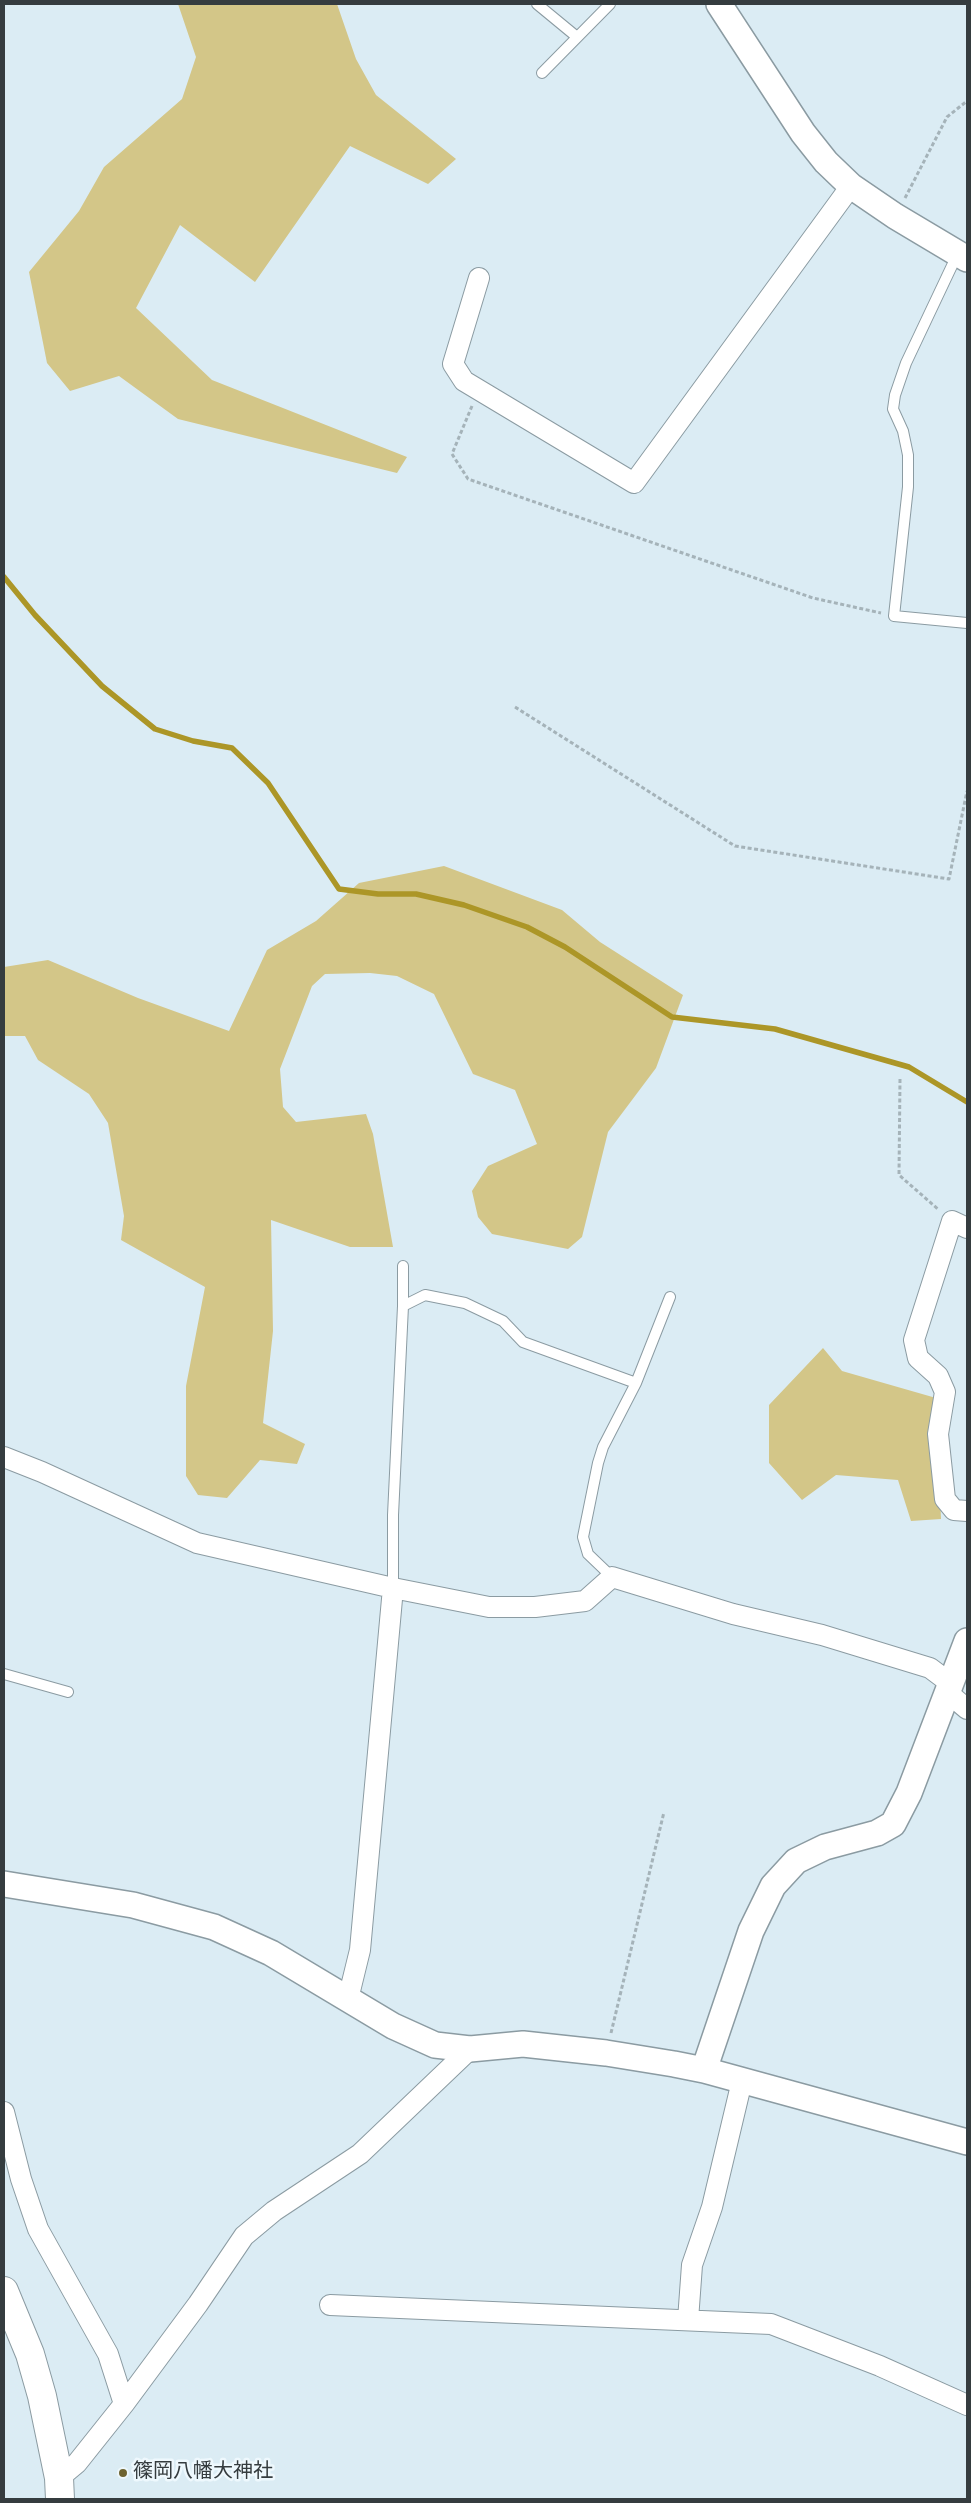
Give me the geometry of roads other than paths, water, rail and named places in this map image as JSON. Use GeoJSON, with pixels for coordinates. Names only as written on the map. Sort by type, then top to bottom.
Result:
{"type":"FeatureCollection","features":[{"type":"Feature","properties":{"kind":"main road"},"geometry":{"type":"LineString","coordinates":[[4,2291],[30,2354],[51,2435],[60,2488]]}},
{"type":"Feature","properties":{"kind":"street"},"geometry":{"type":"LineString","coordinates":[[719,4],[803,132],[826,162],[851,186],[895,216],[963,256]]}},
{"type":"Feature","properties":{"kind":"street"},"geometry":{"type":"LineString","coordinates":[[479,278],[453,364],[464,381],[634,483],[851,186]]}},
{"type":"Feature","properties":{"kind":"street"},"geometry":{"type":"LineString","coordinates":[[960,1224],[914,1340],[918,1358],[938,1376],[945,1392],[938,1434],[945,1500],[954,1510],[967,1511]]}},
{"type":"Feature","properties":{"kind":"street"},"geometry":{"type":"LineString","coordinates":[[4,1457],[42,1472],[197,1543],[393,1588],[489,1607],[535,1607],[585,1601],[612,1577],[733,1614],[822,1635],[930,1668],[967,1710]]}},
{"type":"Feature","properties":{"kind":"street"},"geometry":{"type":"LineString","coordinates":[[348,1999],[360,1950],[393,1588]]}},
{"type":"Feature","properties":{"kind":"street"},"geometry":{"type":"LineString","coordinates":[[704,2070],[751,1931],[773,1886],[796,1861],[825,1847],[877,1833],[893,1824],[908,1793],[967,1641]]}},
{"type":"Feature","properties":{"kind":"street"},"geometry":{"type":"LineString","coordinates":[[4,1884],[133,1905],[214,1927],[271,1953],[393,2026],[435,2045],[470,2050],[523,2044],[606,2053],[704,2070],[967,2142]]}},
{"type":"Feature","properties":{"kind":"street"},"geometry":{"type":"LineString","coordinates":[[60,2488],[198,2304],[244,2236],[274,2211],[360,2154],[470,2050]]}},
{"type":"Feature","properties":{"kind":"street"},"geometry":{"type":"LineString","coordinates":[[688,2320],[692,2265],[712,2207],[742,2081]]}},
{"type":"Feature","properties":{"kind":"street"},"geometry":{"type":"LineString","coordinates":[[4,2112],[21,2179],[38,2229],[69,2288],[108,2354],[124,2404]]}},
{"type":"Feature","properties":{"kind":"street"},"geometry":{"type":"LineString","coordinates":[[330,2305],[771,2324],[880,2366],[967,2406]]}},
{"type":"Feature","properties":{"kind":"lane"},"geometry":{"type":"LineString","coordinates":[[537,4],[577,37]]}},
{"type":"Feature","properties":{"kind":"lane"},"geometry":{"type":"LineString","coordinates":[[542,73],[610,4]]}},
{"type":"Feature","properties":{"kind":"lane"},"geometry":{"type":"LineString","coordinates":[[963,256],[906,363],[895,395],[893,409],[903,431],[908,455],[908,487],[894,616],[967,623]]}},
{"type":"Feature","properties":{"kind":"lane"},"geometry":{"type":"LineString","coordinates":[[393,1588],[393,1515],[403,1306],[402,1266]]}},
{"type":"Feature","properties":{"kind":"lane"},"geometry":{"type":"LineString","coordinates":[[403,1306],[425,1295],[465,1303],[503,1322],[523,1342],[636,1384]]}},
{"type":"Feature","properties":{"kind":"lane"},"geometry":{"type":"LineString","coordinates":[[612,1577],[588,1554],[583,1537],[603,1447],[636,1384],[670,1297]]}},
{"type":"Feature","properties":{"kind":"lane"},"geometry":{"type":"LineString","coordinates":[[4,1674],[68,1692]]}},
{"type":"Feature","properties":{"kind":"waterway"},"geometry":{"type":"LineString","coordinates":[[4,577],[35,615],[102,686],[155,729],[193,741],[232,748],[268,783],[339,889],[378,894],[416,894],[464,905],[527,927],[565,947],[672,1017],[775,1029],[909,1067],[967,1102]]}},
{"type":"Feature","properties":{"kind":"place","name":"篠岡八幡大神社"},"geometry":{"type":"Point","coordinates":[123,2473]}}]}
